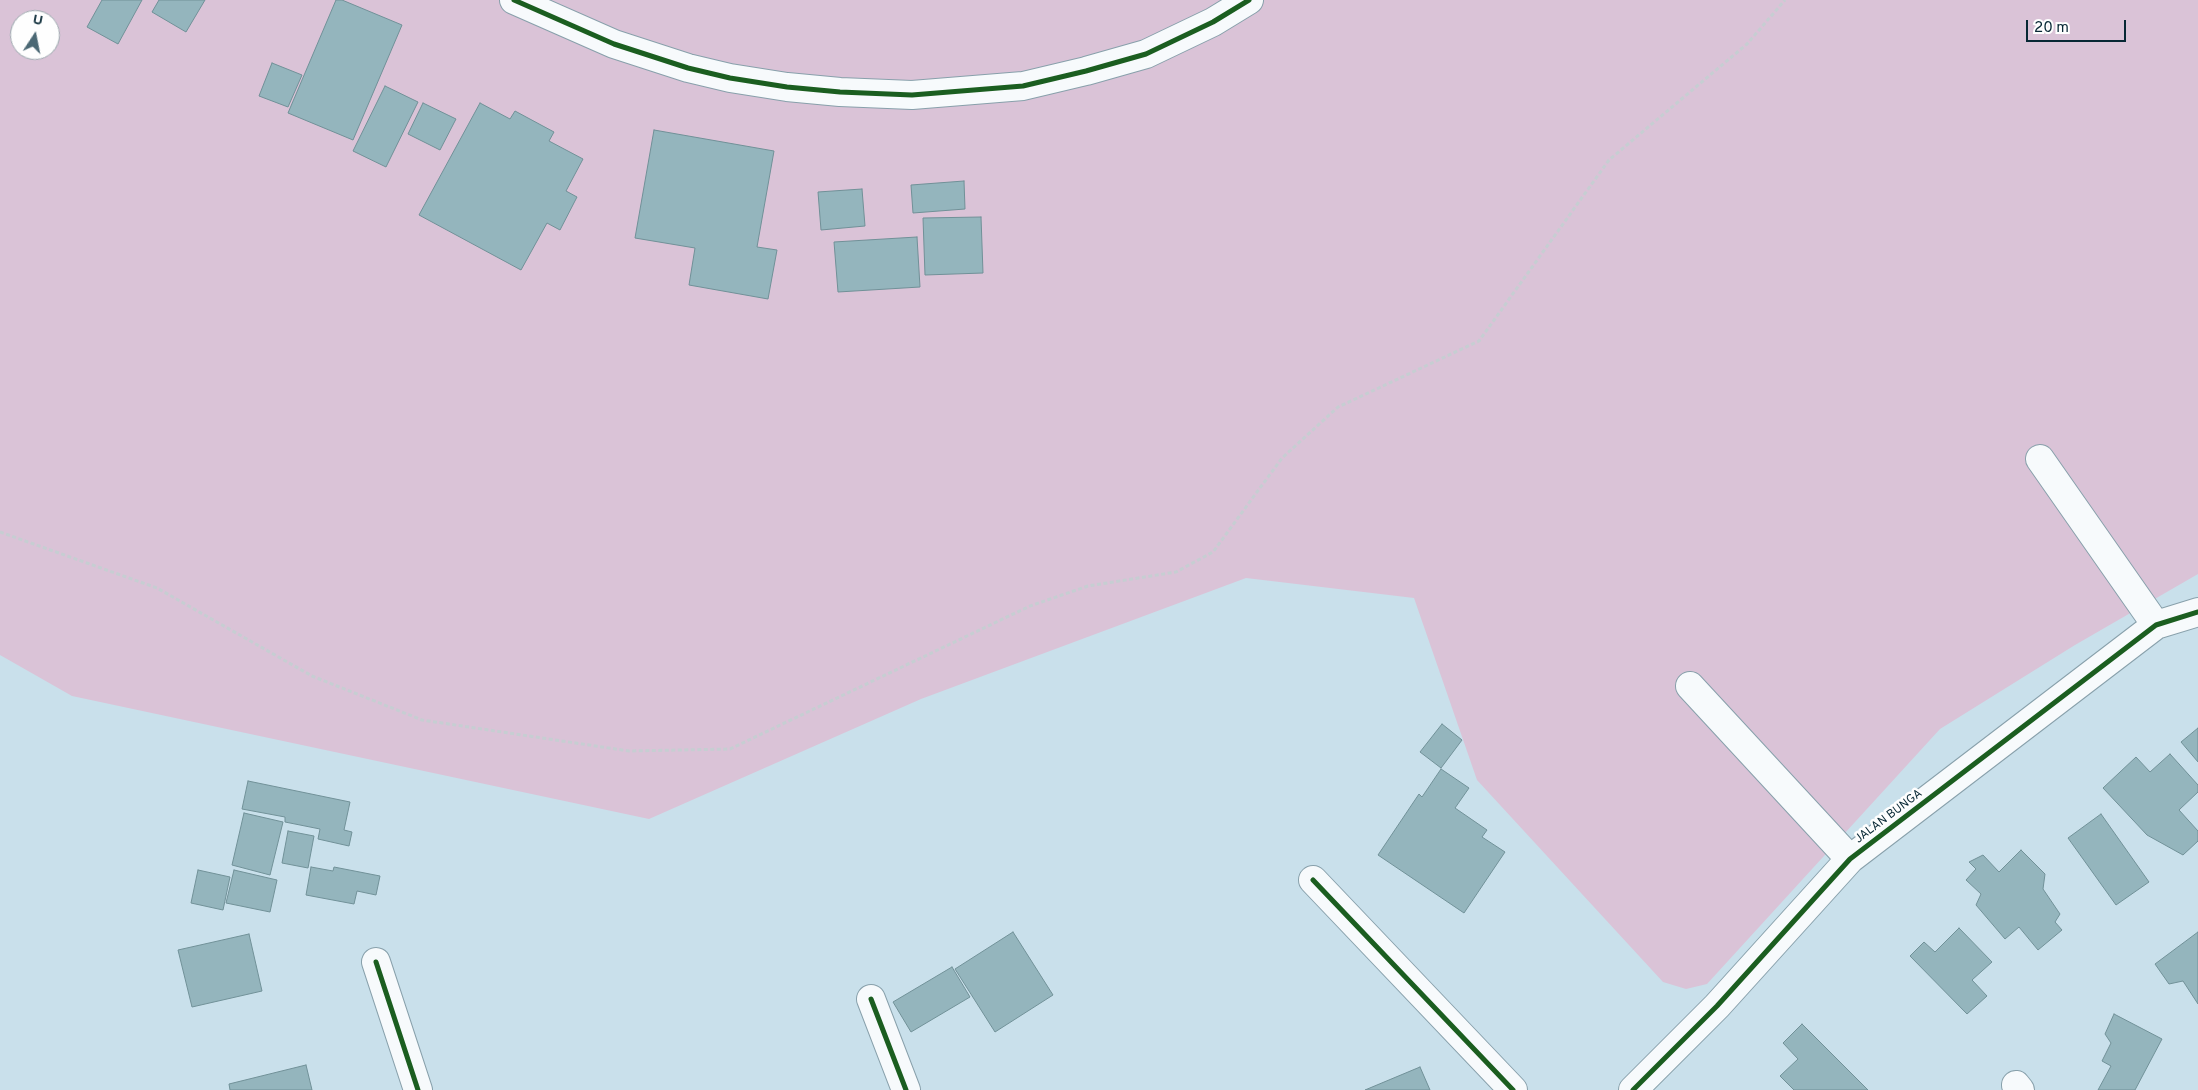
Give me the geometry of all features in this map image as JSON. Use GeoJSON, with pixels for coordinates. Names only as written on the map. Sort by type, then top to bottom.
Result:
{"type":"FeatureCollection","features":[{"type":"Feature","properties":{"kind":"street"},"geometry":{"type":"LineString","coordinates":[[514,0],[614,44],[688,68],[730,78],[787,87],[840,92],[912,95],[1023,86],[1086,71],[1146,54],[1213,22],[1249,0]]}},
{"type":"Feature","properties":{"kind":"street"},"geometry":{"type":"LineString","coordinates":[[2040,459],[2156,625]]}},
{"type":"Feature","properties":{"kind":"street","name":"JALAN BUNGA"},"geometry":{"type":"LineString","coordinates":[[1633,1090],[1717,1006],[1850,859],[2156,625],[2198,612]]}},
{"type":"Feature","properties":{"kind":"street"},"geometry":{"type":"LineString","coordinates":[[1690,686],[1850,859]]}},
{"type":"Feature","properties":{"kind":"street"},"geometry":{"type":"LineString","coordinates":[[1313,880],[1513,1090]]}},
{"type":"Feature","properties":{"kind":"street"},"geometry":{"type":"LineString","coordinates":[[376,962],[418,1090]]}},
{"type":"Feature","properties":{"kind":"street"},"geometry":{"type":"LineString","coordinates":[[871,999],[906,1090]]}},
{"type":"Feature","properties":{"kind":"path"},"geometry":{"type":"LineString","coordinates":[[0,532],[157,588],[312,676],[422,720],[629,752],[730,749],[1030,606],[1088,586],[1176,572],[1213,552],[1282,458],[1338,407],[1479,341],[1610,160],[1746,44],[1785,0]]}},
{"type":"Feature","properties":{"kind":"shaded area"},"geometry":{"type":"Polygon","coordinates":[[[0,0],[2198,0],[2198,574],[2075,645],[1940,729],[1707,984],[1686,989],[1663,982],[1477,780],[1414,598],[1246,578],[921,699],[649,819],[72,696],[0,655],[0,0]]]}},
{"type":"Feature","properties":{"kind":"building"},"geometry":{"type":"Polygon","coordinates":[[[102,0],[142,0],[118,44],[87,27],[102,0]]]}},
{"type":"Feature","properties":{"kind":"building"},"geometry":{"type":"Polygon","coordinates":[[[159,0],[205,0],[186,32],[152,12],[159,0]]]}},
{"type":"Feature","properties":{"kind":"building"},"geometry":{"type":"Polygon","coordinates":[[[336,0],[342,0],[402,25],[353,140],[288,113],[336,0]]]}},
{"type":"Feature","properties":{"kind":"building"},"geometry":{"type":"Polygon","coordinates":[[[272,63],[302,75],[288,107],[259,96],[272,63]]]}},
{"type":"Feature","properties":{"kind":"building"},"geometry":{"type":"Polygon","coordinates":[[[385,86],[418,102],[386,167],[353,151],[385,86]]]}},
{"type":"Feature","properties":{"kind":"building"},"geometry":{"type":"Polygon","coordinates":[[[423,103],[456,119],[440,150],[408,134],[423,103]]]}},
{"type":"Feature","properties":{"kind":"building"},"geometry":{"type":"Polygon","coordinates":[[[480,103],[510,119],[515,111],[554,132],[549,141],[583,159],[566,191],[577,197],[560,230],[547,223],[521,270],[419,215],[480,103]]]}},
{"type":"Feature","properties":{"kind":"building"},"geometry":{"type":"Polygon","coordinates":[[[654,130],[774,151],[757,247],[777,250],[768,299],[689,285],[695,248],[635,238],[654,130]]]}},
{"type":"Feature","properties":{"kind":"building"},"geometry":{"type":"Polygon","coordinates":[[[964,181],[965,209],[913,213],[911,185],[964,181]]]}},
{"type":"Feature","properties":{"kind":"building"},"geometry":{"type":"Polygon","coordinates":[[[862,189],[865,226],[821,230],[818,192],[862,189]]]}},
{"type":"Feature","properties":{"kind":"building"},"geometry":{"type":"Polygon","coordinates":[[[981,217],[983,273],[925,275],[923,218],[981,217]]]}},
{"type":"Feature","properties":{"kind":"building"},"geometry":{"type":"Polygon","coordinates":[[[917,237],[920,287],[838,292],[834,242],[917,237]]]}},
{"type":"Feature","properties":{"kind":"building"},"geometry":{"type":"Polygon","coordinates":[[[1442,724],[1462,740],[1441,768],[1420,752],[1442,724]]]}},
{"type":"Feature","properties":{"kind":"building"},"geometry":{"type":"Polygon","coordinates":[[[2198,728],[2198,762],[2181,742],[2198,728]]]}},
{"type":"Feature","properties":{"kind":"building"},"geometry":{"type":"Polygon","coordinates":[[[2170,754],[2198,785],[2198,792],[2179,810],[2198,831],[2198,841],[2183,855],[2147,835],[2103,788],[2136,757],[2150,772],[2170,754]]]}},
{"type":"Feature","properties":{"kind":"building"},"geometry":{"type":"Polygon","coordinates":[[[1441,769],[1469,788],[1455,808],[1487,830],[1482,837],[1505,852],[1464,913],[1378,855],[1419,794],[1422,797],[1441,769]]]}},
{"type":"Feature","properties":{"kind":"building"},"geometry":{"type":"Polygon","coordinates":[[[248,781],[350,802],[344,830],[352,832],[349,846],[318,839],[320,829],[285,822],[285,817],[242,809],[248,781]]]}},
{"type":"Feature","properties":{"kind":"building"},"geometry":{"type":"Polygon","coordinates":[[[244,813],[283,822],[270,875],[232,865],[244,813]]]}},
{"type":"Feature","properties":{"kind":"building"},"geometry":{"type":"Polygon","coordinates":[[[2101,814],[2149,882],[2116,905],[2068,838],[2101,814]]]}},
{"type":"Feature","properties":{"kind":"building"},"geometry":{"type":"Polygon","coordinates":[[[288,831],[314,836],[308,868],[282,863],[288,831]]]}},
{"type":"Feature","properties":{"kind":"building"},"geometry":{"type":"Polygon","coordinates":[[[2021,850],[2045,874],[2043,889],[2060,914],[2055,922],[2062,930],[2038,950],[2019,927],[2005,939],[1976,905],[1981,894],[1966,880],[1976,869],[1969,862],[1983,855],[1999,872],[2021,850]]]}},
{"type":"Feature","properties":{"kind":"building"},"geometry":{"type":"Polygon","coordinates":[[[311,867],[333,871],[334,867],[380,876],[376,895],[357,891],[354,904],[306,895],[311,867]]]}},
{"type":"Feature","properties":{"kind":"building"},"geometry":{"type":"Polygon","coordinates":[[[198,870],[230,877],[223,910],[191,903],[198,870]]]}},
{"type":"Feature","properties":{"kind":"building"},"geometry":{"type":"Polygon","coordinates":[[[234,870],[277,880],[270,912],[226,903],[234,870]]]}},
{"type":"Feature","properties":{"kind":"building"},"geometry":{"type":"Polygon","coordinates":[[[1959,928],[1992,962],[1972,980],[1987,996],[1967,1014],[1910,956],[1924,942],[1935,952],[1959,928]]]}},
{"type":"Feature","properties":{"kind":"building"},"geometry":{"type":"Polygon","coordinates":[[[1013,932],[1053,995],[995,1032],[955,969],[1013,932]]]}},
{"type":"Feature","properties":{"kind":"building"},"geometry":{"type":"Polygon","coordinates":[[[2198,932],[2198,1004],[2183,981],[2169,984],[2155,964],[2198,932]]]}},
{"type":"Feature","properties":{"kind":"building"},"geometry":{"type":"Polygon","coordinates":[[[249,934],[262,991],[192,1007],[178,950],[249,934]]]}},
{"type":"Feature","properties":{"kind":"building"},"geometry":{"type":"Polygon","coordinates":[[[952,967],[970,997],[911,1032],[893,1002],[952,967]]]}},
{"type":"Feature","properties":{"kind":"building"},"geometry":{"type":"Polygon","coordinates":[[[2114,1014],[2162,1039],[2135,1090],[2098,1090],[2111,1066],[2102,1061],[2111,1043],[2105,1034],[2114,1014]]]}},
{"type":"Feature","properties":{"kind":"building"},"geometry":{"type":"Polygon","coordinates":[[[1802,1024],[1868,1090],[1794,1090],[1780,1076],[1798,1059],[1783,1043],[1802,1024]]]}},
{"type":"Feature","properties":{"kind":"building"},"geometry":{"type":"Polygon","coordinates":[[[306,1065],[312,1090],[230,1090],[229,1084],[306,1065]]]}},
{"type":"Feature","properties":{"kind":"building"},"geometry":{"type":"Polygon","coordinates":[[[1420,1067],[1430,1090],[1365,1090],[1420,1067]]]}},
{"type":"Feature","properties":{"kind":"cycle path"},"geometry":{"type":"LineString","coordinates":[[514,0],[614,44],[688,68],[730,78],[787,87],[840,92],[912,95],[1023,86],[1086,71],[1146,54],[1213,22],[1249,0]]}},
{"type":"Feature","properties":{"kind":"cycle path"},"geometry":{"type":"LineString","coordinates":[[1633,1090],[1717,1006],[1850,859],[2156,625],[2198,612]]}},
{"type":"Feature","properties":{"kind":"cycle path"},"geometry":{"type":"LineString","coordinates":[[1313,880],[1513,1090]]}},
{"type":"Feature","properties":{"kind":"cycle path"},"geometry":{"type":"LineString","coordinates":[[376,962],[418,1090]]}},
{"type":"Feature","properties":{"kind":"cycle path"},"geometry":{"type":"LineString","coordinates":[[871,999],[906,1090]]}}]}
